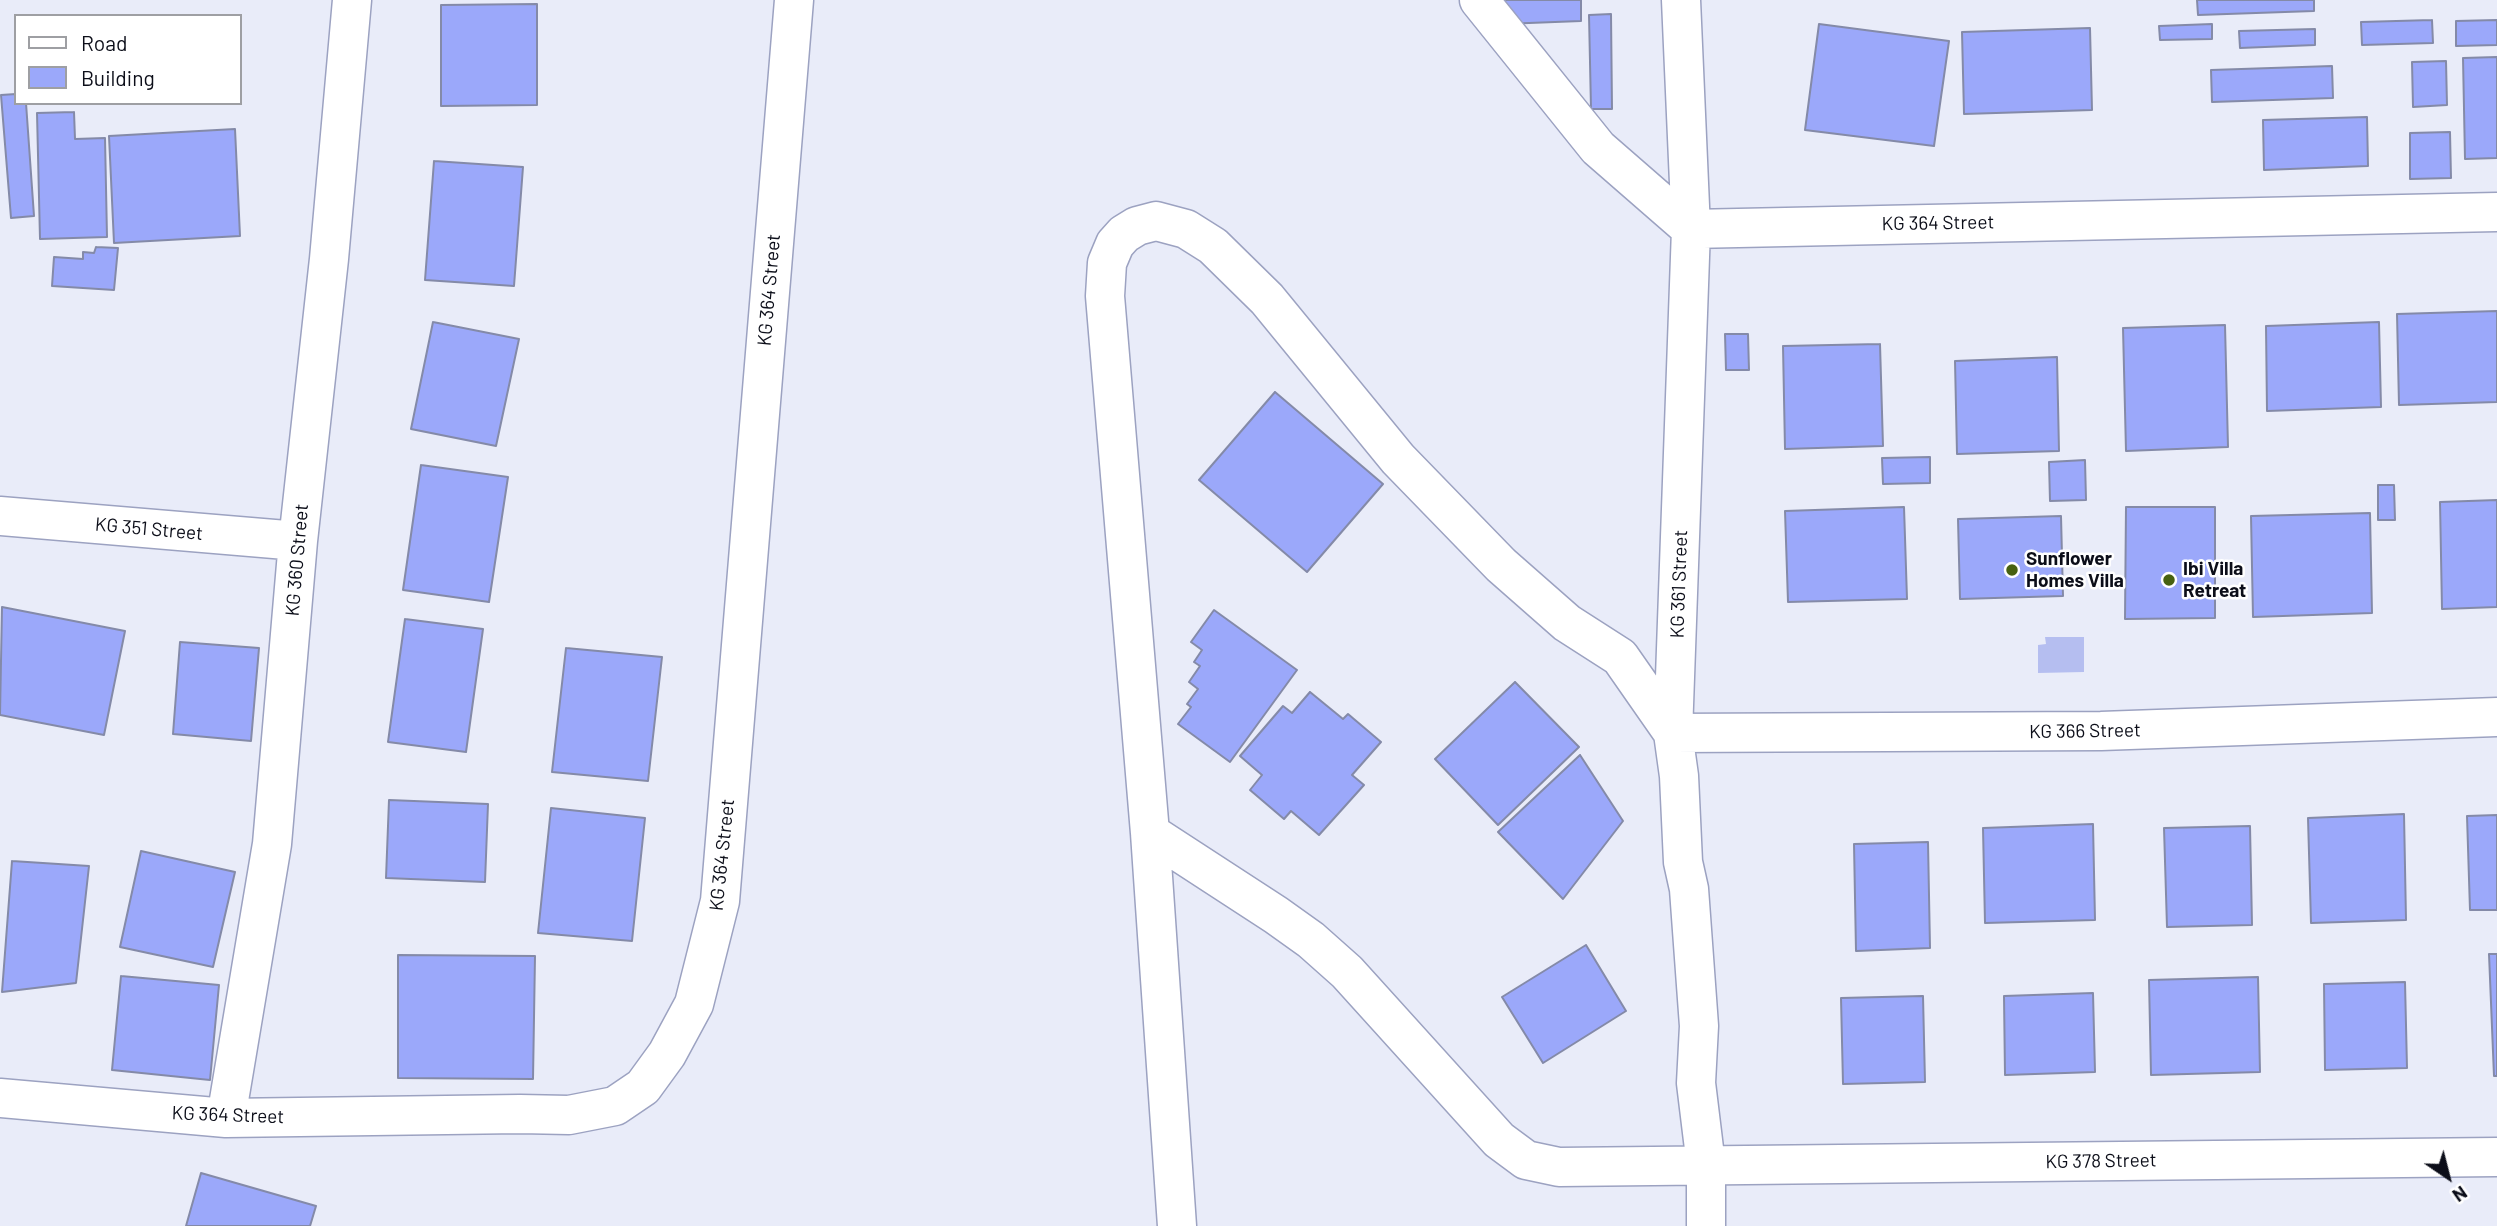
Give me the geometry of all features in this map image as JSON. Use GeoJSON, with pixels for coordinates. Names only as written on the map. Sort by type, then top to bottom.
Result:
{"type":"FeatureCollection","features":[{"type":"Feature","properties":{"kind":"street","name":"KG 360 Street"},"geometry":{"type":"LineString","coordinates":[[226,1118],[272,844],[298,541],[352,0]]}},
{"type":"Feature","properties":{"kind":"street","name":"KG 364 Street"},"geometry":{"type":"LineString","coordinates":[[0,1098],[226,1118],[569,1115],[615,1106],[643,1087],[667,1054],[694,1004],[720,901],[794,0]]}},
{"type":"Feature","properties":{"kind":"street"},"geometry":{"type":"LineString","coordinates":[[1479,0],[1598,148],[1691,229]]}},
{"type":"Feature","properties":{"kind":"street","name":"KG 361 Street"},"geometry":{"type":"LineString","coordinates":[[1681,0],[1691,229],[1674,733],[1699,1026],[1696,1083],[1706,1166],[1706,1226]]}},
{"type":"Feature","properties":{"kind":"street","name":"KG 364 Street"},"geometry":{"type":"LineString","coordinates":[[1691,229],[2497,212]]}},
{"type":"Feature","properties":{"kind":"street"},"geometry":{"type":"LineString","coordinates":[[1177,1226],[1150,833],[1105,296],[1107,263],[1115,244],[1137,226],[1156,221],[1186,229],[1213,246],[1267,299],[1398,459],[1501,565],[1567,623],[1620,657],[1674,733]]}},
{"type":"Feature","properties":{"kind":"street","name":"KG 351 Street"},"geometry":{"type":"LineString","coordinates":[[0,516],[298,541]]}},
{"type":"Feature","properties":{"kind":"street","name":"KG 366 Street"},"geometry":{"type":"LineString","coordinates":[[1674,733],[2101,732],[2497,717]]}},
{"type":"Feature","properties":{"kind":"street","name":"KG 378 Street"},"geometry":{"type":"LineString","coordinates":[[1150,833],[1311,940],[1347,972],[1499,1140],[1526,1160],[1559,1167],[2497,1157]]}},
{"type":"Feature","properties":{"kind":"water"},"geometry":{"type":"Polygon","coordinates":[[[2045,637],[2084,637],[2084,672],[2038,673],[2038,645],[2046,644],[2045,637]]]}},
{"type":"Feature","properties":{"kind":"building"},"geometry":{"type":"Polygon","coordinates":[[[1502,0],[1581,0],[1581,21],[1503,24],[1502,0]]]}},
{"type":"Feature","properties":{"kind":"building"},"geometry":{"type":"Polygon","coordinates":[[[2197,0],[2314,0],[2314,11],[2198,15],[2197,0]]]}},
{"type":"Feature","properties":{"kind":"building"},"geometry":{"type":"Polygon","coordinates":[[[537,4],[537,105],[441,106],[441,5],[537,4]]]}},
{"type":"Feature","properties":{"kind":"building"},"geometry":{"type":"Polygon","coordinates":[[[1611,14],[1612,109],[1591,109],[1589,15],[1611,14]]]}},
{"type":"Feature","properties":{"kind":"building"},"geometry":{"type":"Polygon","coordinates":[[[2432,20],[2433,43],[2362,45],[2361,22],[2432,20]]]}},
{"type":"Feature","properties":{"kind":"building"},"geometry":{"type":"Polygon","coordinates":[[[2497,20],[2497,45],[2456,46],[2456,21],[2497,20]]]}},
{"type":"Feature","properties":{"kind":"building"},"geometry":{"type":"Polygon","coordinates":[[[1819,24],[1949,41],[1934,146],[1805,130],[1819,24]]]}},
{"type":"Feature","properties":{"kind":"building"},"geometry":{"type":"Polygon","coordinates":[[[2212,24],[2212,39],[2160,40],[2159,26],[2212,24]]]}},
{"type":"Feature","properties":{"kind":"building"},"geometry":{"type":"Polygon","coordinates":[[[2090,28],[2092,110],[1964,114],[1962,32],[2090,28]]]}},
{"type":"Feature","properties":{"kind":"building"},"geometry":{"type":"Polygon","coordinates":[[[2315,29],[2315,45],[2240,48],[2239,31],[2315,29]]]}},
{"type":"Feature","properties":{"kind":"building"},"geometry":{"type":"Polygon","coordinates":[[[2497,57],[2497,158],[2465,159],[2463,58],[2497,57]]]}},
{"type":"Feature","properties":{"kind":"building"},"geometry":{"type":"Polygon","coordinates":[[[2446,61],[2447,105],[2413,107],[2412,62],[2446,61]]]}},
{"type":"Feature","properties":{"kind":"building"},"geometry":{"type":"Polygon","coordinates":[[[2332,66],[2333,98],[2212,102],[2211,70],[2332,66]]]}},
{"type":"Feature","properties":{"kind":"building"},"geometry":{"type":"Polygon","coordinates":[[[14,94],[14,105],[26,105],[34,216],[11,218],[1,95],[14,94]]]}},
{"type":"Feature","properties":{"kind":"building"},"geometry":{"type":"Polygon","coordinates":[[[74,112],[75,139],[105,138],[107,237],[40,239],[37,113],[74,112]]]}},
{"type":"Feature","properties":{"kind":"building"},"geometry":{"type":"Polygon","coordinates":[[[2367,117],[2368,166],[2264,170],[2263,120],[2367,117]]]}},
{"type":"Feature","properties":{"kind":"building"},"geometry":{"type":"Polygon","coordinates":[[[235,129],[240,236],[114,243],[109,136],[235,129]]]}},
{"type":"Feature","properties":{"kind":"building"},"geometry":{"type":"Polygon","coordinates":[[[2450,132],[2451,178],[2410,179],[2410,133],[2450,132]]]}},
{"type":"Feature","properties":{"kind":"building"},"geometry":{"type":"Polygon","coordinates":[[[434,161],[523,167],[514,286],[425,280],[434,161]]]}},
{"type":"Feature","properties":{"kind":"building"},"geometry":{"type":"Polygon","coordinates":[[[96,247],[118,248],[114,290],[52,286],[54,257],[83,259],[83,252],[94,253],[96,247]]]}},
{"type":"Feature","properties":{"kind":"building"},"geometry":{"type":"Polygon","coordinates":[[[2497,311],[2497,402],[2399,405],[2397,314],[2497,311]]]}},
{"type":"Feature","properties":{"kind":"building"},"geometry":{"type":"Polygon","coordinates":[[[433,322],[519,339],[496,446],[411,429],[433,322]]]}},
{"type":"Feature","properties":{"kind":"building"},"geometry":{"type":"Polygon","coordinates":[[[2379,322],[2381,407],[2267,411],[2266,326],[2379,322]]]}},
{"type":"Feature","properties":{"kind":"building"},"geometry":{"type":"Polygon","coordinates":[[[2225,325],[2228,447],[2126,451],[2123,328],[2225,325]]]}},
{"type":"Feature","properties":{"kind":"building"},"geometry":{"type":"Polygon","coordinates":[[[1725,334],[1748,334],[1749,370],[1726,370],[1725,334]]]}},
{"type":"Feature","properties":{"kind":"building"},"geometry":{"type":"Polygon","coordinates":[[[1880,344],[1883,446],[1785,449],[1783,346],[1880,344]]]}},
{"type":"Feature","properties":{"kind":"building"},"geometry":{"type":"Polygon","coordinates":[[[2057,357],[2059,451],[1957,454],[1955,361],[2057,357]]]}},
{"type":"Feature","properties":{"kind":"building"},"geometry":{"type":"Polygon","coordinates":[[[1275,392],[1383,484],[1307,572],[1199,480],[1275,392]]]}},
{"type":"Feature","properties":{"kind":"building"},"geometry":{"type":"Polygon","coordinates":[[[1930,457],[1930,483],[1883,484],[1882,458],[1930,457]]]}},
{"type":"Feature","properties":{"kind":"building"},"geometry":{"type":"Polygon","coordinates":[[[2085,460],[2086,500],[2050,501],[2049,462],[2085,460]]]}},
{"type":"Feature","properties":{"kind":"building"},"geometry":{"type":"Polygon","coordinates":[[[421,465],[508,477],[489,602],[403,590],[421,465]]]}},
{"type":"Feature","properties":{"kind":"building"},"geometry":{"type":"Polygon","coordinates":[[[2378,485],[2394,485],[2395,520],[2378,520],[2378,485]]]}},
{"type":"Feature","properties":{"kind":"building"},"geometry":{"type":"Polygon","coordinates":[[[2497,500],[2497,607],[2442,609],[2440,502],[2497,500]]]}},
{"type":"Feature","properties":{"kind":"building"},"geometry":{"type":"Polygon","coordinates":[[[1904,507],[1907,599],[1788,602],[1785,511],[1904,507]]]}},
{"type":"Feature","properties":{"kind":"building"},"geometry":{"type":"Polygon","coordinates":[[[2126,507],[2215,507],[2215,618],[2125,619],[2126,507]]]}},
{"type":"Feature","properties":{"kind":"building"},"geometry":{"type":"Polygon","coordinates":[[[2370,513],[2372,613],[2253,617],[2251,516],[2370,513]]]}},
{"type":"Feature","properties":{"kind":"building"},"geometry":{"type":"Polygon","coordinates":[[[2061,516],[2063,596],[1960,599],[1958,519],[2061,516]]]}},
{"type":"Feature","properties":{"kind":"building"},"geometry":{"type":"Polygon","coordinates":[[[2,607],[125,631],[104,735],[0,715],[2,607]]]}},
{"type":"Feature","properties":{"kind":"building"},"geometry":{"type":"Polygon","coordinates":[[[1214,610],[1297,670],[1230,762],[1178,724],[1191,707],[1187,704],[1198,689],[1189,682],[1200,666],[1194,662],[1202,650],[1191,642],[1214,610]]]}},
{"type":"Feature","properties":{"kind":"building"},"geometry":{"type":"Polygon","coordinates":[[[405,619],[483,629],[466,752],[388,742],[405,619]]]}},
{"type":"Feature","properties":{"kind":"building"},"geometry":{"type":"Polygon","coordinates":[[[180,642],[259,648],[251,741],[173,734],[180,642]]]}},
{"type":"Feature","properties":{"kind":"building"},"geometry":{"type":"Polygon","coordinates":[[[566,648],[662,657],[648,781],[552,772],[566,648]]]}},
{"type":"Feature","properties":{"kind":"building"},"geometry":{"type":"Polygon","coordinates":[[[1515,682],[1579,747],[1498,825],[1435,759],[1515,682]]]}},
{"type":"Feature","properties":{"kind":"building"},"geometry":{"type":"Polygon","coordinates":[[[1310,692],[1343,719],[1348,714],[1381,742],[1352,775],[1364,785],[1319,835],[1291,811],[1284,819],[1250,790],[1262,775],[1240,756],[1283,706],[1292,713],[1310,692]]]}},
{"type":"Feature","properties":{"kind":"building"},"geometry":{"type":"Polygon","coordinates":[[[1580,755],[1623,821],[1563,899],[1498,832],[1580,755]]]}},
{"type":"Feature","properties":{"kind":"building"},"geometry":{"type":"Polygon","coordinates":[[[389,800],[488,804],[485,882],[386,878],[389,800]]]}},
{"type":"Feature","properties":{"kind":"building"},"geometry":{"type":"Polygon","coordinates":[[[551,808],[645,818],[632,941],[538,933],[551,808]]]}},
{"type":"Feature","properties":{"kind":"building"},"geometry":{"type":"Polygon","coordinates":[[[2404,814],[2406,920],[2311,923],[2308,818],[2404,814]]]}},
{"type":"Feature","properties":{"kind":"building"},"geometry":{"type":"Polygon","coordinates":[[[2497,815],[2497,910],[2470,910],[2467,816],[2497,815]]]}},
{"type":"Feature","properties":{"kind":"building"},"geometry":{"type":"Polygon","coordinates":[[[2093,824],[2095,920],[1985,923],[1983,828],[2093,824]]]}},
{"type":"Feature","properties":{"kind":"building"},"geometry":{"type":"Polygon","coordinates":[[[2250,826],[2252,925],[2167,927],[2164,828],[2250,826]]]}},
{"type":"Feature","properties":{"kind":"building"},"geometry":{"type":"Polygon","coordinates":[[[1928,842],[1930,948],[1856,951],[1854,844],[1928,842]]]}},
{"type":"Feature","properties":{"kind":"building"},"geometry":{"type":"Polygon","coordinates":[[[141,851],[235,872],[213,967],[120,947],[141,851]]]}},
{"type":"Feature","properties":{"kind":"building"},"geometry":{"type":"Polygon","coordinates":[[[12,861],[89,866],[76,983],[2,992],[12,861]]]}},
{"type":"Feature","properties":{"kind":"building"},"geometry":{"type":"Polygon","coordinates":[[[1586,945],[1626,1011],[1543,1063],[1502,997],[1586,945]]]}},
{"type":"Feature","properties":{"kind":"building"},"geometry":{"type":"Polygon","coordinates":[[[2489,954],[2497,954],[2497,1076],[2494,1076],[2489,954]]]}},
{"type":"Feature","properties":{"kind":"building"},"geometry":{"type":"Polygon","coordinates":[[[398,955],[535,956],[533,1079],[398,1078],[398,955]]]}},
{"type":"Feature","properties":{"kind":"building"},"geometry":{"type":"Polygon","coordinates":[[[121,976],[219,985],[210,1080],[112,1070],[121,976]]]}},
{"type":"Feature","properties":{"kind":"building"},"geometry":{"type":"Polygon","coordinates":[[[2258,977],[2260,1072],[2151,1075],[2149,980],[2258,977]]]}},
{"type":"Feature","properties":{"kind":"building"},"geometry":{"type":"Polygon","coordinates":[[[2405,982],[2407,1068],[2325,1070],[2324,984],[2405,982]]]}},
{"type":"Feature","properties":{"kind":"building"},"geometry":{"type":"Polygon","coordinates":[[[2093,993],[2095,1072],[2005,1075],[2004,996],[2093,993]]]}},
{"type":"Feature","properties":{"kind":"building"},"geometry":{"type":"Polygon","coordinates":[[[1923,996],[1925,1082],[1843,1084],[1841,998],[1923,996]]]}},
{"type":"Feature","properties":{"kind":"building"},"geometry":{"type":"Polygon","coordinates":[[[201,1173],[316,1206],[310,1226],[186,1226],[201,1173]]]}},
{"type":"Feature","properties":{"kind":"place","name":"Sunflower Homes Villa"},"geometry":{"type":"Point","coordinates":[2012,570]}},
{"type":"Feature","properties":{"kind":"place","name":"Ibi Villa Retreat"},"geometry":{"type":"Point","coordinates":[2169,580]}}]}
